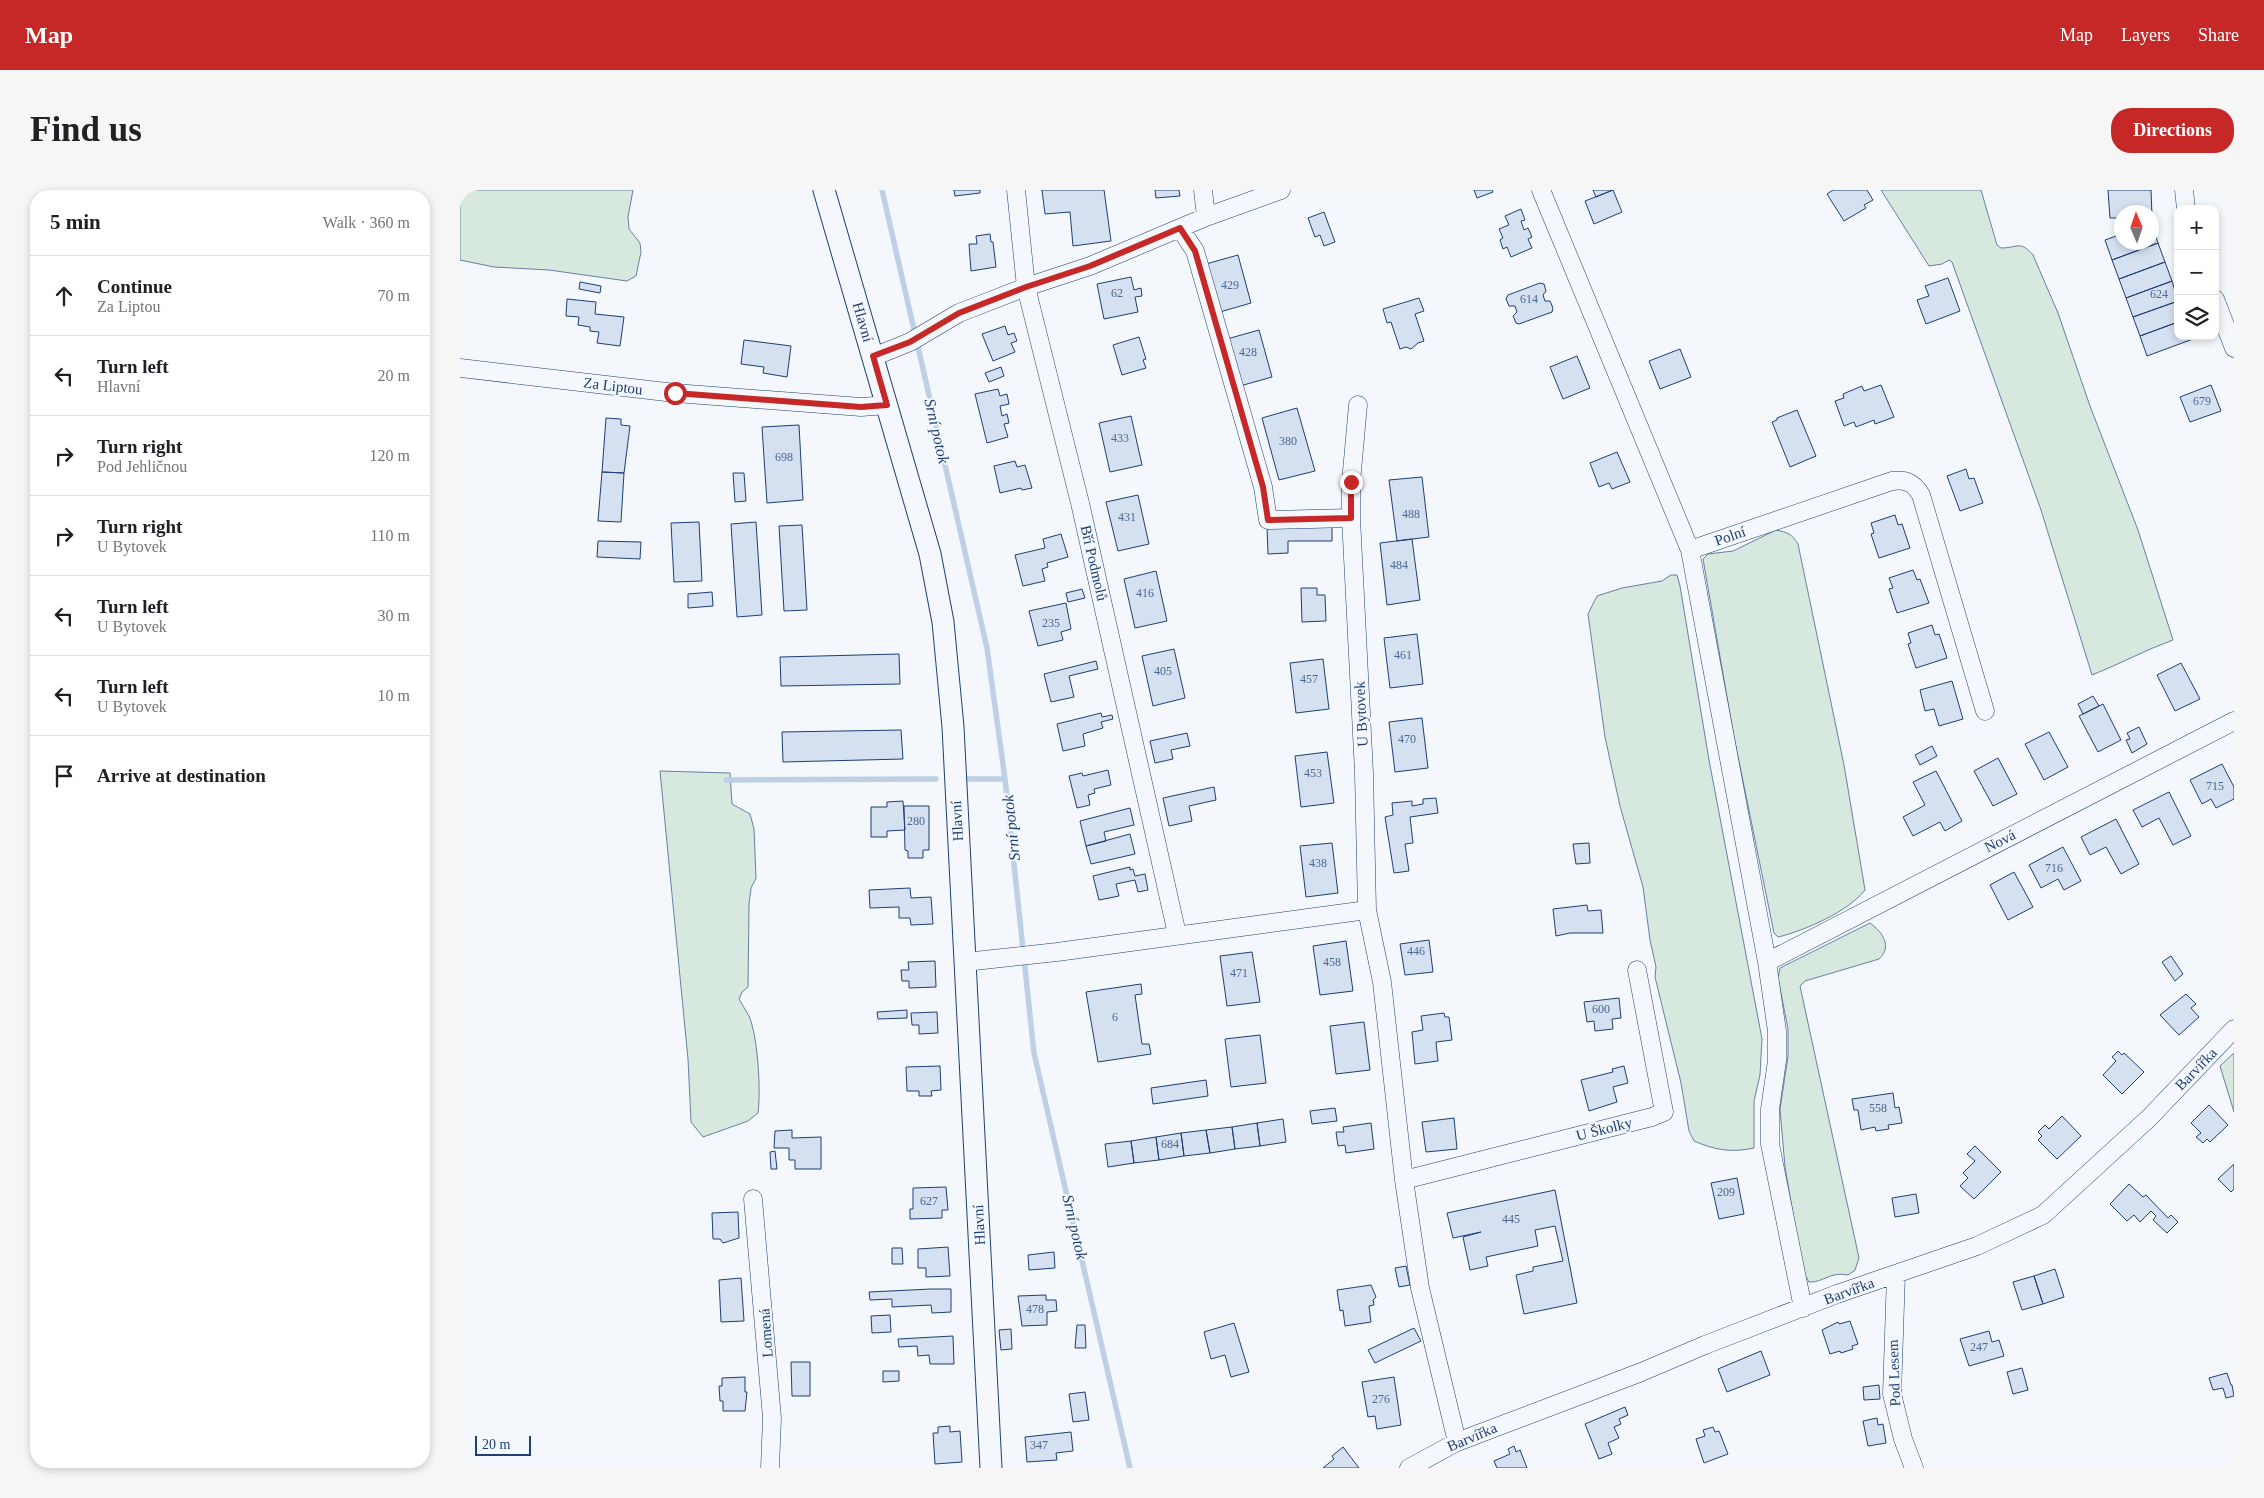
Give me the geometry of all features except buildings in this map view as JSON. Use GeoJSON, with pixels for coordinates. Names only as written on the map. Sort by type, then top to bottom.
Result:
{"type":"FeatureCollection","features":[{"type":"Feature","properties":{"kind":"street","name":"Hlavní"},"geometry":{"type":"LineString","coordinates":[[824,190],[930,554],[943,622],[953,727],[991,1468]]}},
{"type":"Feature","properties":{"kind":"street","name":"Bří Podmolů"},"geometry":{"type":"LineString","coordinates":[[1016,190],[1026,287],[1080,503],[1177,934]]}},
{"type":"Feature","properties":{"kind":"street"},"geometry":{"type":"LineString","coordinates":[[1203,190],[1206,217]]}},
{"type":"Feature","properties":{"kind":"street"},"geometry":{"type":"LineString","coordinates":[[873,356],[910,342],[959,313],[1026,287],[1090,266],[1206,217],[1281,190]]}},
{"type":"Feature","properties":{"kind":"street"},"geometry":{"type":"LineString","coordinates":[[1541,190],[1690,550],[1767,962],[1777,1031],[1777,1061],[1770,1109],[1770,1144],[1803,1308]]}},
{"type":"Feature","properties":{"kind":"street"},"geometry":{"type":"LineString","coordinates":[[2184,190],[2186,205]]}},
{"type":"Feature","properties":{"kind":"street"},"geometry":{"type":"LineString","coordinates":[[1180,228],[1195,251],[1263,487],[1268,520],[1351,518]]}},
{"type":"Feature","properties":{"kind":"street"},"geometry":{"type":"LineString","coordinates":[[2219,309],[2234,348]]}},
{"type":"Feature","properties":{"kind":"street","name":"Za Liptou"},"geometry":{"type":"LineString","coordinates":[[460,368],[675,393],[861,407],[887,405]]}},
{"type":"Feature","properties":{"kind":"street","name":"U Bytovek"},"geometry":{"type":"LineString","coordinates":[[1358,405],[1351,482],[1351,518],[1364,773],[1367,910]]}},
{"type":"Feature","properties":{"kind":"street","name":"Polní"},"geometry":{"type":"LineString","coordinates":[[1690,550],[1892,482],[1902,480],[1912,483],[1921,495],[1985,710]]}},
{"type":"Feature","properties":{"kind":"street","name":"Nová"},"geometry":{"type":"LineString","coordinates":[[1767,962],[2234,721]]}},
{"type":"Feature","properties":{"kind":"street"},"geometry":{"type":"LineString","coordinates":[[965,962],[1367,910],[1382,982],[1404,1180],[1420,1288],[1457,1442]]}},
{"type":"Feature","properties":{"kind":"street","name":"U Školky"},"geometry":{"type":"LineString","coordinates":[[1404,1180],[1652,1117],[1664,1112],[1637,970]]}},
{"type":"Feature","properties":{"kind":"street","name":"Barvířka"},"geometry":{"type":"LineString","coordinates":[[1408,1468],[1457,1442],[1803,1308],[1977,1246],[2043,1215],[2149,1118],[2234,1029]]}},
{"type":"Feature","properties":{"kind":"street","name":"Lomená"},"geometry":{"type":"LineString","coordinates":[[753,1199],[772,1418],[770,1468]]}},
{"type":"Feature","properties":{"kind":"street","name":"Pod Lesem"},"geometry":{"type":"LineString","coordinates":[[1896,1274],[1892,1394],[1896,1415],[1914,1468]]}},
{"type":"Feature","properties":{"kind":"shaded area"},"geometry":{"type":"Polygon","coordinates":[[[460,190],[633,190],[628,217],[629,229],[640,243],[641,252],[636,276],[627,281],[549,270],[494,267],[460,260],[460,190]]]}},
{"type":"Feature","properties":{"kind":"shaded area"},"geometry":{"type":"Polygon","coordinates":[[[1881,190],[1981,190],[1997,245],[2001,248],[2022,246],[2033,255],[2058,313],[2090,406],[2138,530],[2173,640],[2092,675],[2041,510],[1952,262],[1949,260],[1942,264],[1929,266],[1881,190]]]}},
{"type":"Feature","properties":{"kind":"shaded area"},"geometry":{"type":"Polygon","coordinates":[[[1776,530],[1789,534],[1798,544],[1844,765],[1865,890],[1858,898],[1837,913],[1800,930],[1778,937],[1774,933],[1734,737],[1703,559],[1708,554],[1733,551],[1776,530]]]}},
{"type":"Feature","properties":{"kind":"shaded area"},"geometry":{"type":"Polygon","coordinates":[[[1671,575],[1677,575],[1680,586],[1709,760],[1762,1039],[1760,1075],[1754,1101],[1754,1148],[1746,1150],[1723,1150],[1709,1147],[1694,1141],[1689,1131],[1681,1083],[1655,977],[1656,967],[1650,940],[1643,887],[1620,806],[1605,737],[1588,614],[1597,596],[1622,588],[1662,581],[1671,575]]]}},
{"type":"Feature","properties":{"kind":"shaded area"},"geometry":{"type":"Polygon","coordinates":[[[660,771],[730,773],[732,804],[750,814],[754,829],[756,878],[751,888],[749,904],[748,987],[742,992],[739,999],[749,1016],[755,1037],[759,1078],[758,1113],[748,1121],[703,1137],[691,1122],[688,1059],[660,771]]]}},
{"type":"Feature","properties":{"kind":"shaded area"},"geometry":{"type":"Polygon","coordinates":[[[1870,923],[1882,935],[1885,944],[1883,954],[1879,959],[1805,981],[1800,986],[1859,1258],[1855,1270],[1848,1275],[1836,1275],[1809,1282],[1803,1272],[1785,1167],[1780,1109],[1788,1056],[1788,1029],[1778,978],[1780,968],[1870,923]]]}},
{"type":"Feature","properties":{"kind":"shaded area"},"geometry":{"type":"Polygon","coordinates":[[[2234,1053],[2234,1112],[2220,1066],[2234,1053]]]}},
{"type":"Feature","properties":{"kind":"waterway","name":"Srní potok"},"geometry":{"type":"LineString","coordinates":[[882,190],[987,648],[1005,779],[1034,1053],[1130,1468]]}},
{"type":"Feature","properties":{"kind":"waterway"},"geometry":{"type":"LineString","coordinates":[[726,780],[936,779]]}},
{"type":"Feature","properties":{"kind":"waterway"},"geometry":{"type":"LineString","coordinates":[[967,779],[1005,779]]}},
{"type":"Feature","properties":{"kind":"route"},"geometry":{"type":"LineString","coordinates":[[675,393],[861,407],[887,405],[873,356],[910,342],[959,313],[1026,287],[1090,266],[1180,228],[1195,251],[1233,389],[1263,487],[1268,520],[1351,518],[1351,482]]}}]}
